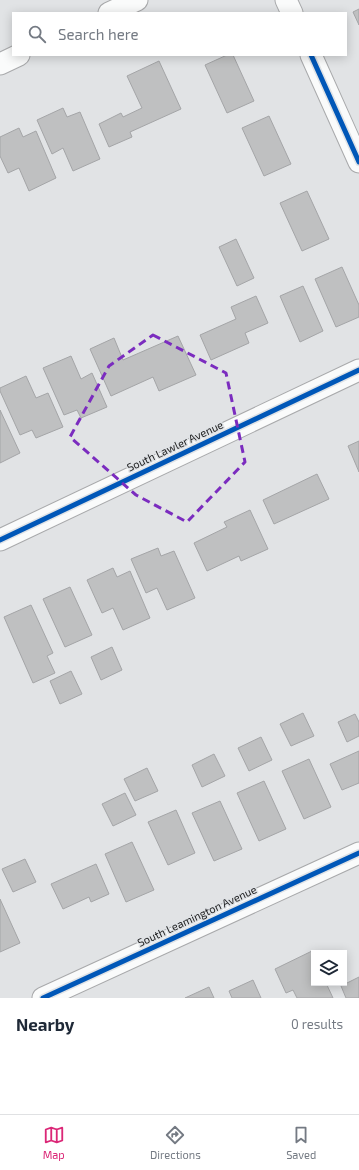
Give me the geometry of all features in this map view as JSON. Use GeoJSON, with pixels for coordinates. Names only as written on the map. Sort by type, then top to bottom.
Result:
{"type":"FeatureCollection","features":[{"type":"Feature","properties":{"kind":"street"},"geometry":{"type":"LineString","coordinates":[[111,12],[137,0]]}},
{"type":"Feature","properties":{"kind":"street"},"geometry":{"type":"LineString","coordinates":[[286,0],[292,12]]}},
{"type":"Feature","properties":{"kind":"street"},"geometry":{"type":"LineString","coordinates":[[0,64],[17,56]]}},
{"type":"Feature","properties":{"kind":"street"},"geometry":{"type":"LineString","coordinates":[[311,56],[359,162]]}},
{"type":"Feature","properties":{"kind":"street","name":"South Lawler Avenue"},"geometry":{"type":"LineString","coordinates":[[0,540],[359,370]]}},
{"type":"Feature","properties":{"kind":"street","name":"South Leamington Avenue"},"geometry":{"type":"LineString","coordinates":[[43,998],[359,853]]}},
{"type":"Feature","properties":{"kind":"highlighted area"},"geometry":{"type":"Polygon","coordinates":[[[153,335],[226,373],[245,462],[187,522],[136,495],[70,437],[109,366],[153,335]]]}},
{"type":"Feature","properties":{"kind":"building"},"geometry":{"type":"Polygon","coordinates":[[[359,9],[359,25],[353,12],[359,9]]]}},
{"type":"Feature","properties":{"kind":"building"},"geometry":{"type":"Polygon","coordinates":[[[225,56],[233,56],[254,101],[227,113],[205,65],[225,56]]]}},
{"type":"Feature","properties":{"kind":"building"},"geometry":{"type":"Polygon","coordinates":[[[159,61],[181,109],[130,132],[132,137],[109,147],[99,124],[121,113],[123,117],[142,108],[127,76],[159,61]]]}},
{"type":"Feature","properties":{"kind":"building"},"geometry":{"type":"Polygon","coordinates":[[[63,108],[67,117],[80,112],[100,159],[73,171],[63,148],[52,154],[37,120],[63,108]]]}},
{"type":"Feature","properties":{"kind":"building"},"geometry":{"type":"Polygon","coordinates":[[[269,116],[291,164],[264,176],[242,128],[269,116]]]}},
{"type":"Feature","properties":{"kind":"building"},"geometry":{"type":"Polygon","coordinates":[[[19,128],[23,137],[36,131],[56,178],[29,191],[19,168],[8,173],[0,156],[0,137],[19,128]]]}},
{"type":"Feature","properties":{"kind":"building"},"geometry":{"type":"Polygon","coordinates":[[[307,191],[329,239],[302,251],[280,203],[307,191]]]}},
{"type":"Feature","properties":{"kind":"building"},"geometry":{"type":"Polygon","coordinates":[[[236,239],[254,278],[237,286],[219,247],[236,239]]]}},
{"type":"Feature","properties":{"kind":"building"},"geometry":{"type":"Polygon","coordinates":[[[342,267],[359,305],[359,317],[336,327],[315,279],[342,267]]]}},
{"type":"Feature","properties":{"kind":"building"},"geometry":{"type":"Polygon","coordinates":[[[303,286],[323,331],[300,342],[280,296],[303,286]]]}},
{"type":"Feature","properties":{"kind":"building"},"geometry":{"type":"Polygon","coordinates":[[[256,296],[268,323],[245,333],[249,343],[211,360],[200,335],[236,319],[231,307],[256,296]]]}},
{"type":"Feature","properties":{"kind":"building"},"geometry":{"type":"Polygon","coordinates":[[[178,336],[196,375],[159,391],[153,377],[111,396],[90,349],[114,338],[123,360],[178,336]]]}},
{"type":"Feature","properties":{"kind":"building"},"geometry":{"type":"Polygon","coordinates":[[[71,356],[81,379],[92,373],[107,407],[81,418],[77,410],[64,415],[43,368],[71,356]]]}},
{"type":"Feature","properties":{"kind":"building"},"geometry":{"type":"Polygon","coordinates":[[[26,376],[36,398],[48,393],[63,427],[36,438],[32,430],[20,435],[0,388],[26,376]]]}},
{"type":"Feature","properties":{"kind":"building"},"geometry":{"type":"Polygon","coordinates":[[[0,410],[20,453],[0,463],[0,410]]]}},
{"type":"Feature","properties":{"kind":"building"},"geometry":{"type":"Polygon","coordinates":[[[359,441],[359,472],[348,446],[359,441]]]}},
{"type":"Feature","properties":{"kind":"building"},"geometry":{"type":"Polygon","coordinates":[[[317,474],[329,499],[274,524],[263,500],[317,474]]]}},
{"type":"Feature","properties":{"kind":"building"},"geometry":{"type":"Polygon","coordinates":[[[250,510],[268,549],[241,561],[239,556],[207,571],[194,543],[227,527],[224,522],[250,510]]]}},
{"type":"Feature","properties":{"kind":"building"},"geometry":{"type":"Polygon","coordinates":[[[158,548],[161,556],[174,551],[195,598],[167,610],[157,588],[146,593],[131,559],[158,548]]]}},
{"type":"Feature","properties":{"kind":"building"},"geometry":{"type":"Polygon","coordinates":[[[113,568],[117,577],[130,571],[150,618],[123,630],[113,608],[102,613],[87,580],[113,568]]]}},
{"type":"Feature","properties":{"kind":"building"},"geometry":{"type":"Polygon","coordinates":[[[70,587],[92,635],[65,647],[43,599],[70,587]]]}},
{"type":"Feature","properties":{"kind":"building"},"geometry":{"type":"Polygon","coordinates":[[[31,605],[53,653],[47,656],[55,673],[33,683],[4,617],[31,605]]]}},
{"type":"Feature","properties":{"kind":"building"},"geometry":{"type":"Polygon","coordinates":[[[112,647],[122,670],[101,680],[91,657],[112,647]]]}},
{"type":"Feature","properties":{"kind":"building"},"geometry":{"type":"Polygon","coordinates":[[[71,671],[82,694],[60,704],[50,681],[71,671]]]}},
{"type":"Feature","properties":{"kind":"building"},"geometry":{"type":"Polygon","coordinates":[[[303,713],[314,736],[291,746],[280,724],[303,713]]]}},
{"type":"Feature","properties":{"kind":"building"},"geometry":{"type":"Polygon","coordinates":[[[355,714],[359,722],[359,736],[347,742],[338,722],[355,714]]]}},
{"type":"Feature","properties":{"kind":"building"},"geometry":{"type":"Polygon","coordinates":[[[261,737],[272,760],[249,771],[238,748],[261,737]]]}},
{"type":"Feature","properties":{"kind":"building"},"geometry":{"type":"Polygon","coordinates":[[[359,751],[359,783],[342,790],[330,764],[359,751]]]}},
{"type":"Feature","properties":{"kind":"building"},"geometry":{"type":"Polygon","coordinates":[[[214,754],[225,776],[202,787],[192,765],[214,754]]]}},
{"type":"Feature","properties":{"kind":"building"},"geometry":{"type":"Polygon","coordinates":[[[309,759],[331,807],[304,819],[282,771],[309,759]]]}},
{"type":"Feature","properties":{"kind":"building"},"geometry":{"type":"Polygon","coordinates":[[[147,768],[158,791],[135,801],[124,779],[147,768]]]}},
{"type":"Feature","properties":{"kind":"building"},"geometry":{"type":"Polygon","coordinates":[[[264,781],[286,829],[259,841],[237,793],[264,781]]]}},
{"type":"Feature","properties":{"kind":"building"},"geometry":{"type":"Polygon","coordinates":[[[125,793],[136,815],[113,826],[102,804],[125,793]]]}},
{"type":"Feature","properties":{"kind":"building"},"geometry":{"type":"Polygon","coordinates":[[[220,801],[242,849],[214,861],[192,813],[220,801]]]}},
{"type":"Feature","properties":{"kind":"building"},"geometry":{"type":"Polygon","coordinates":[[[176,810],[195,853],[168,865],[148,822],[176,810]]]}},
{"type":"Feature","properties":{"kind":"building"},"geometry":{"type":"Polygon","coordinates":[[[132,842],[154,890],[126,902],[105,854],[132,842]]]}},
{"type":"Feature","properties":{"kind":"building"},"geometry":{"type":"Polygon","coordinates":[[[25,859],[36,882],[13,892],[2,869],[25,859]]]}},
{"type":"Feature","properties":{"kind":"building"},"geometry":{"type":"Polygon","coordinates":[[[96,864],[109,894],[91,902],[89,897],[63,909],[51,884],[96,864]]]}},
{"type":"Feature","properties":{"kind":"building"},"geometry":{"type":"Polygon","coordinates":[[[0,899],[20,943],[0,952],[0,899]]]}},
{"type":"Feature","properties":{"kind":"building"},"geometry":{"type":"Polygon","coordinates":[[[311,951],[311,986],[327,986],[333,998],[297,998],[293,990],[286,993],[275,969],[311,951]]]}},
{"type":"Feature","properties":{"kind":"building"},"geometry":{"type":"Polygon","coordinates":[[[359,977],[359,998],[346,998],[341,986],[347,986],[347,983],[359,977]]]}},
{"type":"Feature","properties":{"kind":"building"},"geometry":{"type":"Polygon","coordinates":[[[253,980],[261,998],[232,998],[229,991],[253,980]]]}},
{"type":"Feature","properties":{"kind":"building"},"geometry":{"type":"Polygon","coordinates":[[[209,987],[214,998],[185,998],[209,987]]]}},
{"type":"Feature","properties":{"kind":"cycle path"},"geometry":{"type":"LineString","coordinates":[[311,56],[359,162]]}},
{"type":"Feature","properties":{"kind":"cycle path"},"geometry":{"type":"LineString","coordinates":[[0,540],[359,370]]}},
{"type":"Feature","properties":{"kind":"cycle path"},"geometry":{"type":"LineString","coordinates":[[43,998],[359,853]]}}]}
